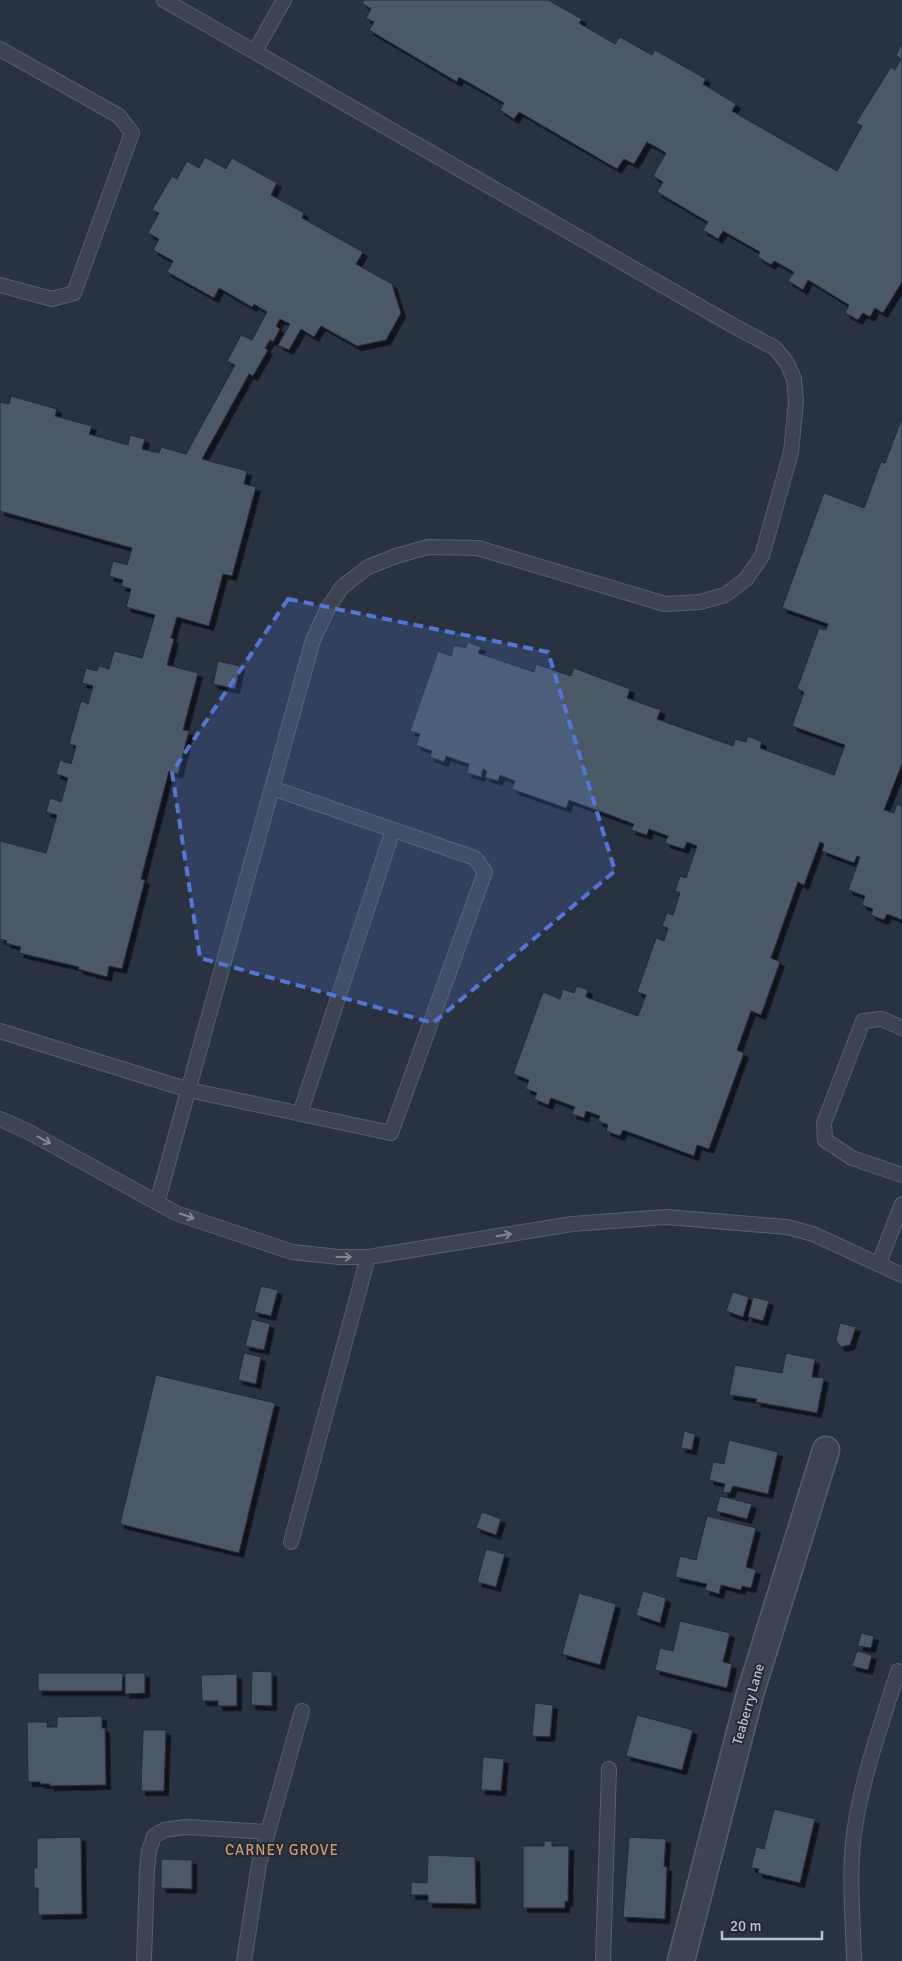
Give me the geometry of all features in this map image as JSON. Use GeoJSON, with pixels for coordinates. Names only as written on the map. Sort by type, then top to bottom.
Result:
{"type":"FeatureCollection","features":[{"type":"Feature","properties":{"kind":"street","name":"Teaberry Lane"},"geometry":{"type":"LineString","coordinates":[[681,1961],[750,1694],[826,1450]]}},
{"type":"Feature","properties":{"kind":"lane"},"geometry":{"type":"LineString","coordinates":[[157,1203],[313,640],[328,608],[342,587],[368,567],[428,546],[478,548],[665,604],[700,602],[725,595],[746,579],[762,556],[791,452],[796,402],[794,379],[787,363],[775,348],[164,0]]}},
{"type":"Feature","properties":{"kind":"lane"},"geometry":{"type":"LineString","coordinates":[[255,52],[284,0]]}},
{"type":"Feature","properties":{"kind":"lane"},"geometry":{"type":"LineString","coordinates":[[0,49],[119,116],[132,133],[74,293],[52,299],[0,285]]}},
{"type":"Feature","properties":{"kind":"lane"},"geometry":{"type":"LineString","coordinates":[[0,1031],[189,1090],[391,1133],[485,872],[475,858],[272,788]]}},
{"type":"Feature","properties":{"kind":"lane"},"geometry":{"type":"LineString","coordinates":[[300,1114],[393,830]]}},
{"type":"Feature","properties":{"kind":"lane"},"geometry":{"type":"LineString","coordinates":[[902,1028],[882,1019],[863,1021],[824,1123],[825,1140],[852,1158],[902,1175]]}},
{"type":"Feature","properties":{"kind":"lane"},"geometry":{"type":"LineString","coordinates":[[0,1120],[27,1131],[176,1212],[292,1252],[339,1257],[368,1257],[572,1224],[666,1217],[736,1221],[787,1227],[813,1234],[902,1274]]}},
{"type":"Feature","properties":{"kind":"lane"},"geometry":{"type":"LineString","coordinates":[[880,1263],[902,1204]]}},
{"type":"Feature","properties":{"kind":"lane"},"geometry":{"type":"LineString","coordinates":[[291,1542],[368,1257]]}},
{"type":"Feature","properties":{"kind":"lane"},"geometry":{"type":"LineString","coordinates":[[854,1961],[852,1876],[854,1828],[863,1782],[898,1672]]}},
{"type":"Feature","properties":{"kind":"lane"},"geometry":{"type":"LineString","coordinates":[[244,1961],[259,1864],[302,1711]]}},
{"type":"Feature","properties":{"kind":"lane"},"geometry":{"type":"LineString","coordinates":[[602,1961],[608,1769]]}},
{"type":"Feature","properties":{"kind":"lane"},"geometry":{"type":"LineString","coordinates":[[144,1961],[147,1870],[149,1851],[154,1836],[164,1830],[186,1828],[268,1832]]}},
{"type":"Feature","properties":{"kind":"highlighted area"},"geometry":{"type":"Polygon","coordinates":[[[288,599],[548,652],[615,871],[433,1023],[200,958],[172,772],[288,599]]]}},
{"type":"Feature","properties":{"kind":"building"},"geometry":{"type":"Polygon","coordinates":[[[364,0],[548,0],[582,19],[579,23],[615,44],[620,37],[652,55],[655,50],[706,79],[703,84],[736,104],[732,111],[837,171],[862,126],[856,123],[891,67],[895,70],[901,59],[896,55],[902,43],[902,282],[883,313],[875,308],[870,317],[863,313],[858,320],[845,313],[849,305],[808,280],[803,290],[788,281],[794,272],[774,261],[771,265],[758,257],[760,252],[723,231],[718,239],[703,230],[708,222],[657,192],[663,182],[653,176],[666,153],[647,142],[634,164],[624,159],[617,169],[519,112],[514,119],[500,110],[504,103],[459,77],[457,82],[369,30],[374,22],[366,18],[371,9],[362,3],[364,0]]]}},
{"type":"Feature","properties":{"kind":"building"},"geometry":{"type":"Polygon","coordinates":[[[205,157],[226,169],[232,158],[277,183],[271,195],[304,213],[302,218],[363,252],[356,264],[392,284],[401,313],[386,340],[357,346],[321,326],[314,337],[301,329],[289,350],[278,345],[290,324],[280,319],[276,326],[280,329],[273,342],[270,340],[265,348],[268,350],[253,376],[249,374],[202,459],[247,471],[244,484],[256,487],[232,576],[223,574],[209,626],[177,617],[171,638],[174,639],[167,665],[198,673],[183,730],[189,731],[178,774],[169,771],[141,879],[145,880],[122,969],[109,966],[107,977],[78,969],[79,967],[19,953],[21,947],[6,943],[7,941],[0,939],[0,841],[46,853],[57,815],[46,812],[50,798],[61,802],[68,778],[56,774],[60,760],[71,764],[76,746],[69,744],[81,701],[88,704],[93,686],[82,683],[86,668],[97,671],[99,666],[109,669],[114,651],[142,658],[155,615],[126,607],[131,589],[121,586],[123,580],[109,576],[113,561],[127,565],[132,548],[0,511],[0,402],[9,404],[11,396],[57,409],[55,416],[92,426],[89,434],[128,445],[130,435],[145,439],[142,449],[159,453],[161,447],[186,454],[235,365],[227,361],[241,335],[252,340],[267,312],[254,304],[252,307],[219,288],[214,298],[167,272],[173,261],[153,250],[159,239],[148,233],[159,213],[152,210],[172,176],[177,179],[187,161],[199,168],[205,157]]]}},
{"type":"Feature","properties":{"kind":"building"},"geometry":{"type":"Polygon","coordinates":[[[902,418],[902,764],[884,810],[894,813],[897,804],[902,806],[902,920],[887,914],[884,920],[871,915],[873,909],[862,905],[865,896],[848,890],[860,857],[857,856],[854,863],[822,851],[824,844],[820,842],[804,885],[798,882],[771,958],[780,962],[761,1015],[751,1011],[737,1050],[744,1053],[709,1149],[697,1145],[694,1156],[623,1130],[620,1136],[606,1131],[608,1125],[598,1121],[600,1116],[586,1111],[584,1118],[572,1114],[575,1107],[551,1098],[548,1105],[534,1099],[537,1093],[526,1089],[529,1080],[513,1074],[543,992],[560,999],[563,989],[574,993],[577,986],[588,990],[586,997],[638,1016],[646,995],[637,992],[656,938],[664,941],[668,928],[662,926],[667,913],[673,915],[680,893],[675,891],[680,876],[686,878],[697,846],[687,842],[684,849],[665,843],[668,836],[649,829],[647,835],[631,830],[634,824],[569,800],[566,808],[512,789],[515,781],[500,775],[498,781],[485,777],[487,771],[483,769],[481,777],[467,773],[469,764],[446,756],[444,762],[430,757],[432,751],[416,745],[420,734],[410,731],[438,651],[451,656],[454,645],[466,648],[468,642],[481,647],[478,653],[534,672],[536,664],[571,676],[574,668],[630,689],[627,698],[661,710],[657,719],[733,746],[735,739],[746,742],[748,736],[762,742],[760,748],[834,775],[845,745],[792,726],[804,692],[797,689],[819,628],[826,630],[828,624],[782,608],[824,493],[864,508],[881,462],[885,463],[902,418]]]}},
{"type":"Feature","properties":{"kind":"building"},"geometry":{"type":"Polygon","coordinates":[[[218,661],[240,666],[235,689],[213,684],[218,661]]]}},
{"type":"Feature","properties":{"kind":"building"},"geometry":{"type":"Polygon","coordinates":[[[261,1286],[278,1290],[271,1316],[254,1312],[261,1286]]]}},
{"type":"Feature","properties":{"kind":"building"},"geometry":{"type":"Polygon","coordinates":[[[733,1292],[749,1297],[743,1317],[726,1311],[733,1292]]]}},
{"type":"Feature","properties":{"kind":"building"},"geometry":{"type":"Polygon","coordinates":[[[753,1297],[769,1301],[763,1321],[748,1317],[753,1297]]]}},
{"type":"Feature","properties":{"kind":"building"},"geometry":{"type":"Polygon","coordinates":[[[252,1319],[270,1324],[264,1350],[245,1346],[252,1319]]]}},
{"type":"Feature","properties":{"kind":"building"},"geometry":{"type":"Polygon","coordinates":[[[840,1323],[856,1327],[850,1345],[841,1347],[836,1340],[840,1323]]]}},
{"type":"Feature","properties":{"kind":"building"},"geometry":{"type":"Polygon","coordinates":[[[244,1353],[261,1357],[256,1384],[238,1380],[244,1353]]]}},
{"type":"Feature","properties":{"kind":"building"},"geometry":{"type":"Polygon","coordinates":[[[786,1353],[815,1359],[812,1377],[824,1378],[817,1413],[756,1402],[757,1399],[729,1395],[735,1365],[782,1373],[786,1353]]]}},
{"type":"Feature","properties":{"kind":"building"},"geometry":{"type":"Polygon","coordinates":[[[156,1375],[275,1403],[239,1553],[120,1524],[156,1375]]]}},
{"type":"Feature","properties":{"kind":"building"},"geometry":{"type":"Polygon","coordinates":[[[684,1431],[695,1434],[692,1450],[681,1448],[684,1431]]]}},
{"type":"Feature","properties":{"kind":"building"},"geometry":{"type":"Polygon","coordinates":[[[729,1440],[778,1452],[768,1494],[733,1486],[730,1493],[723,1492],[725,1484],[709,1480],[713,1462],[724,1464],[729,1440]]]}},
{"type":"Feature","properties":{"kind":"building"},"geometry":{"type":"Polygon","coordinates":[[[720,1496],[752,1504],[747,1519],[716,1511],[720,1496]]]}},
{"type":"Feature","properties":{"kind":"building"},"geometry":{"type":"Polygon","coordinates":[[[482,1512],[501,1519],[496,1535],[476,1528],[482,1512]]]}},
{"type":"Feature","properties":{"kind":"building"},"geometry":{"type":"Polygon","coordinates":[[[707,1516],[756,1528],[746,1567],[756,1570],[751,1588],[742,1586],[741,1590],[721,1585],[719,1594],[705,1590],[707,1584],[675,1577],[680,1556],[696,1560],[707,1516]]]}},
{"type":"Feature","properties":{"kind":"building"},"geometry":{"type":"Polygon","coordinates":[[[486,1549],[505,1554],[496,1587],[477,1582],[486,1549]]]}},
{"type":"Feature","properties":{"kind":"building"},"geometry":{"type":"Polygon","coordinates":[[[643,1591],[666,1598],[660,1623],[636,1615],[643,1591]]]}},
{"type":"Feature","properties":{"kind":"building"},"geometry":{"type":"Polygon","coordinates":[[[579,1593],[616,1604],[600,1665],[562,1654],[579,1593]]]}},
{"type":"Feature","properties":{"kind":"building"},"geometry":{"type":"Polygon","coordinates":[[[680,1621],[730,1633],[723,1662],[732,1664],[727,1688],[655,1670],[660,1648],[673,1651],[680,1621]]]}},
{"type":"Feature","properties":{"kind":"building"},"geometry":{"type":"Polygon","coordinates":[[[861,1633],[874,1636],[871,1648],[858,1646],[861,1633]]]}},
{"type":"Feature","properties":{"kind":"building"},"geometry":{"type":"Polygon","coordinates":[[[857,1651],[872,1655],[868,1670],[852,1666],[857,1651]]]}},
{"type":"Feature","properties":{"kind":"building"},"geometry":{"type":"Polygon","coordinates":[[[252,1671],[272,1672],[272,1706],[251,1705],[252,1671]]]}},
{"type":"Feature","properties":{"kind":"building"},"geometry":{"type":"Polygon","coordinates":[[[38,1673],[123,1673],[122,1691],[38,1691],[38,1673]]]}},
{"type":"Feature","properties":{"kind":"building"},"geometry":{"type":"Polygon","coordinates":[[[125,1673],[145,1673],[145,1693],[125,1694],[125,1673]]]}},
{"type":"Feature","properties":{"kind":"building"},"geometry":{"type":"Polygon","coordinates":[[[237,1674],[237,1706],[218,1706],[218,1701],[202,1701],[201,1675],[237,1674]]]}},
{"type":"Feature","properties":{"kind":"building"},"geometry":{"type":"Polygon","coordinates":[[[535,1703],[553,1705],[550,1737],[532,1736],[535,1703]]]}},
{"type":"Feature","properties":{"kind":"building"},"geometry":{"type":"Polygon","coordinates":[[[637,1715],[693,1730],[682,1770],[626,1756],[637,1715]]]}},
{"type":"Feature","properties":{"kind":"building"},"geometry":{"type":"Polygon","coordinates":[[[102,1716],[102,1728],[105,1728],[106,1785],[50,1786],[50,1784],[40,1784],[40,1782],[28,1782],[27,1722],[47,1722],[47,1727],[57,1727],[57,1717],[102,1716]]]}},
{"type":"Feature","properties":{"kind":"building"},"geometry":{"type":"Polygon","coordinates":[[[143,1730],[166,1730],[164,1791],[141,1791],[143,1730]]]}},
{"type":"Feature","properties":{"kind":"building"},"geometry":{"type":"Polygon","coordinates":[[[483,1757],[504,1759],[501,1791],[481,1790],[483,1757]]]}},
{"type":"Feature","properties":{"kind":"building"},"geometry":{"type":"Polygon","coordinates":[[[774,1809],[815,1819],[800,1883],[758,1873],[759,1869],[751,1868],[756,1847],[764,1849],[774,1809]]]}},
{"type":"Feature","properties":{"kind":"building"},"geometry":{"type":"Polygon","coordinates":[[[81,1837],[82,1914],[38,1915],[38,1888],[34,1888],[34,1868],[37,1868],[37,1838],[81,1837]]]}},
{"type":"Feature","properties":{"kind":"building"},"geometry":{"type":"Polygon","coordinates":[[[629,1837],[666,1839],[664,1866],[667,1867],[665,1919],[623,1917],[629,1837]]]}},
{"type":"Feature","properties":{"kind":"building"},"geometry":{"type":"Polygon","coordinates":[[[544,1841],[552,1841],[552,1846],[569,1846],[568,1902],[565,1901],[565,1908],[523,1908],[523,1846],[544,1846],[544,1841]]]}},
{"type":"Feature","properties":{"kind":"building"},"geometry":{"type":"Polygon","coordinates":[[[428,1855],[475,1857],[476,1904],[428,1903],[428,1895],[411,1895],[411,1882],[427,1883],[428,1855]]]}},
{"type":"Feature","properties":{"kind":"building"},"geometry":{"type":"Polygon","coordinates":[[[161,1859],[192,1860],[192,1889],[161,1888],[161,1859]]]}},
{"type":"Feature","properties":{"kind":"district","name":"CARNEY GROVE"},"geometry":{"type":"Point","coordinates":[282,1850]}}]}
